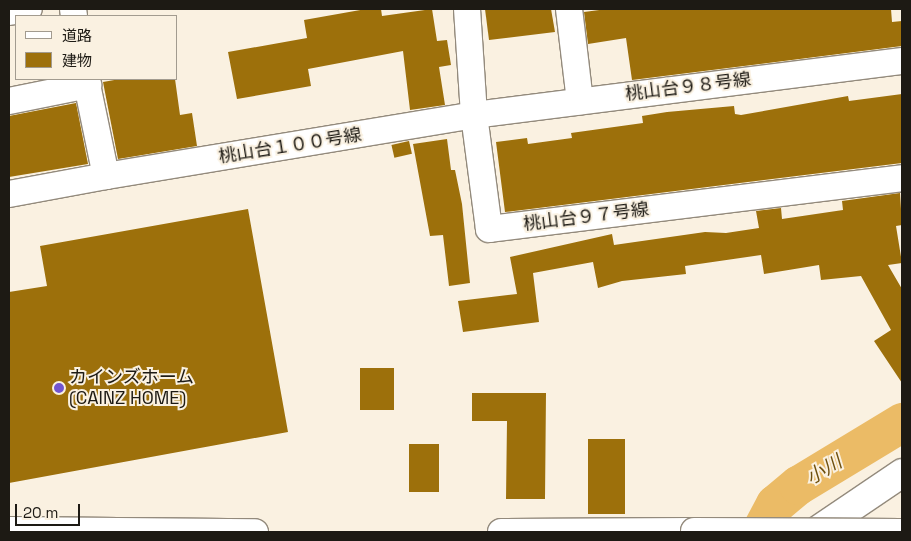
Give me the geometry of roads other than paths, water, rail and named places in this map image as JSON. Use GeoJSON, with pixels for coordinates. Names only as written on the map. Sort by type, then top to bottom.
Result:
{"type":"FeatureCollection","features":[{"type":"Feature","properties":{"kind":"main road"},"geometry":{"type":"LineString","coordinates":[[815,532],[902,472]]}},
{"type":"Feature","properties":{"kind":"street"},"geometry":{"type":"LineString","coordinates":[[9,12],[28,9]]}},
{"type":"Feature","properties":{"kind":"street","name":"桃山台９７号線"},"geometry":{"type":"LineString","coordinates":[[467,9],[474,116],[489,229],[902,178]]}},
{"type":"Feature","properties":{"kind":"street"},"geometry":{"type":"LineString","coordinates":[[569,9],[580,101]]}},
{"type":"Feature","properties":{"kind":"street","name":"桃山台９８号線"},"geometry":{"type":"LineString","coordinates":[[474,116],[902,60]]}},
{"type":"Feature","properties":{"kind":"street"},"geometry":{"type":"LineString","coordinates":[[9,101],[87,82],[106,176]]}},
{"type":"Feature","properties":{"kind":"street","name":"桃山台１００号線"},"geometry":{"type":"LineString","coordinates":[[9,194],[106,176],[474,116]]}},
{"type":"Feature","properties":{"kind":"street"},"geometry":{"type":"LineString","coordinates":[[9,530],[255,532]]}},
{"type":"Feature","properties":{"kind":"street"},"geometry":{"type":"LineString","coordinates":[[501,532],[902,532]]}},
{"type":"Feature","properties":{"kind":"waterway","name":"小川"},"geometry":{"type":"LineString","coordinates":[[760,532],[775,504],[798,485],[902,422]]}},
{"type":"Feature","properties":{"kind":"place","name":"カインズホーム (CAINZ HOME)"},"geometry":{"type":"Point","coordinates":[59,388]}}]}
